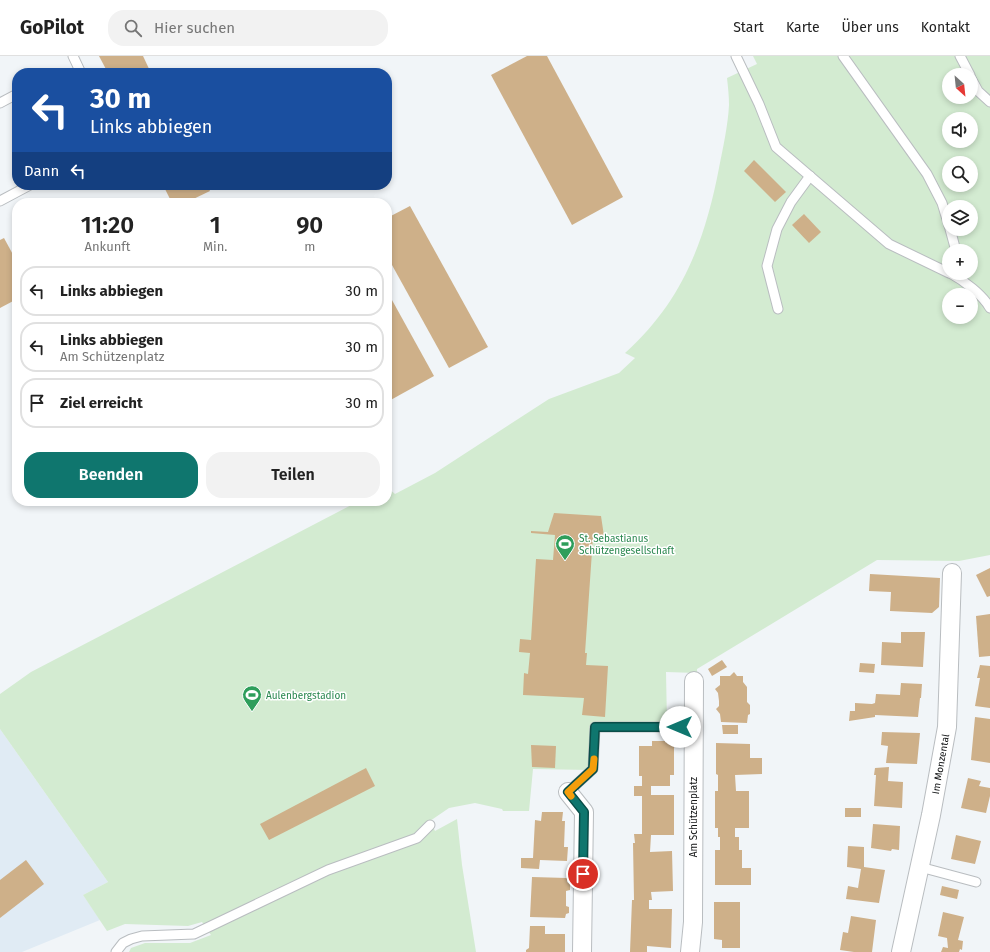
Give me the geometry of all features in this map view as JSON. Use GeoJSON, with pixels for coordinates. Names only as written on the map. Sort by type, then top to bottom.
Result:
{"type":"FeatureCollection","features":[{"type":"Feature","properties":{"kind":"street","name":"Im Monzental"},"geometry":{"type":"LineString","coordinates":[[902,952],[931,815],[947,727],[952,573]]}},
{"type":"Feature","properties":{"kind":"street","name":"Am Schützenplatz"},"geometry":{"type":"LineString","coordinates":[[690,952],[693,922],[694,681]]}},
{"type":"Feature","properties":{"kind":"street"},"geometry":{"type":"LineString","coordinates":[[568,792],[584,812],[582,952]]}},
{"type":"Feature","properties":{"kind":"lane"},"geometry":{"type":"LineString","coordinates":[[73,56],[79,68]]}},
{"type":"Feature","properties":{"kind":"lane"},"geometry":{"type":"LineString","coordinates":[[736,56],[759,104],[776,147],[889,244],[942,270]]}},
{"type":"Feature","properties":{"kind":"lane"},"geometry":{"type":"LineString","coordinates":[[843,56],[927,174],[942,203]]}},
{"type":"Feature","properties":{"kind":"lane"},"geometry":{"type":"LineString","coordinates":[[960,56],[966,68]]}},
{"type":"Feature","properties":{"kind":"lane"},"geometry":{"type":"LineString","coordinates":[[978,91],[990,102]]}},
{"type":"Feature","properties":{"kind":"lane"},"geometry":{"type":"LineString","coordinates":[[0,103],[12,97]]}},
{"type":"Feature","properties":{"kind":"lane"},"geometry":{"type":"LineString","coordinates":[[778,309],[767,266],[777,229],[791,202],[810,176]]}},
{"type":"Feature","properties":{"kind":"lane"},"geometry":{"type":"LineString","coordinates":[[0,201],[21,190]]}},
{"type":"Feature","properties":{"kind":"lane"},"geometry":{"type":"LineString","coordinates":[[964,280],[987,302],[990,308]]}},
{"type":"Feature","properties":{"kind":"lane"},"geometry":{"type":"LineString","coordinates":[[568,792],[593,769],[595,727],[694,727]]}},
{"type":"Feature","properties":{"kind":"lane"},"geometry":{"type":"LineString","coordinates":[[116,952],[123,943],[142,936],[194,934],[328,870],[417,838],[430,825]]}},
{"type":"Feature","properties":{"kind":"lane"},"geometry":{"type":"LineString","coordinates":[[920,867],[976,882]]}},
{"type":"Feature","properties":{"kind":"shaded area"},"geometry":{"type":"Polygon","coordinates":[[[0,729],[108,882],[83,895],[100,920],[22,952],[0,952],[0,729]]]}},
{"type":"Feature","properties":{"kind":"green space"},"geometry":{"type":"Polygon","coordinates":[[[753,56],[990,56],[990,555],[959,561],[877,560],[697,669],[697,673],[666,672],[667,723],[591,724],[589,770],[533,769],[529,811],[503,811],[502,809],[475,803],[449,808],[430,821],[435,831],[457,819],[462,865],[476,952],[129,952],[131,948],[145,943],[190,943],[211,935],[202,922],[188,926],[125,924],[107,931],[83,895],[108,882],[0,729],[0,694],[31,672],[349,506],[392,506],[392,491],[395,494],[435,473],[549,399],[619,373],[635,358],[625,353],[662,313],[688,269],[698,245],[713,195],[728,120],[729,95],[727,78],[757,64],[753,56]]]}},
{"type":"Feature","properties":{"kind":"building"},"geometry":{"type":"Polygon","coordinates":[[[99,56],[143,56],[149,68],[105,68],[99,56]]]}},
{"type":"Feature","properties":{"kind":"building"},"geometry":{"type":"Polygon","coordinates":[[[527,56],[547,56],[623,197],[572,225],[491,75],[527,56]]]}},
{"type":"Feature","properties":{"kind":"building"},"geometry":{"type":"Polygon","coordinates":[[[754,160],[786,192],[775,202],[744,171],[754,160]]]}},
{"type":"Feature","properties":{"kind":"building"},"geometry":{"type":"Polygon","coordinates":[[[166,190],[210,191],[195,198],[170,198],[166,190]]]}},
{"type":"Feature","properties":{"kind":"building"},"geometry":{"type":"Polygon","coordinates":[[[410,206],[488,347],[449,368],[392,265],[392,215],[410,206]]]}},
{"type":"Feature","properties":{"kind":"building"},"geometry":{"type":"Polygon","coordinates":[[[804,214],[821,232],[809,243],[792,225],[804,214]]]}},
{"type":"Feature","properties":{"kind":"building"},"geometry":{"type":"Polygon","coordinates":[[[4,238],[12,253],[12,302],[0,308],[0,240],[4,238]]]}},
{"type":"Feature","properties":{"kind":"building"},"geometry":{"type":"Polygon","coordinates":[[[392,300],[434,376],[392,399],[392,300]]]}},
{"type":"Feature","properties":{"kind":"building"},"geometry":{"type":"Polygon","coordinates":[[[554,513],[601,516],[604,536],[611,536],[611,538],[593,537],[585,653],[587,653],[586,665],[608,666],[605,717],[582,715],[584,698],[523,695],[524,673],[528,674],[530,653],[519,652],[520,639],[531,640],[536,559],[553,560],[555,535],[531,533],[531,531],[548,532],[554,513]]]}},
{"type":"Feature","properties":{"kind":"building"},"geometry":{"type":"Polygon","coordinates":[[[990,568],[990,596],[987,597],[976,575],[990,568]]]}},
{"type":"Feature","properties":{"kind":"building"},"geometry":{"type":"Polygon","coordinates":[[[870,574],[940,578],[939,607],[932,613],[890,611],[891,592],[869,591],[870,574]]]}},
{"type":"Feature","properties":{"kind":"building"},"geometry":{"type":"Polygon","coordinates":[[[990,614],[990,656],[979,657],[976,616],[990,614]]]}},
{"type":"Feature","properties":{"kind":"building"},"geometry":{"type":"Polygon","coordinates":[[[901,632],[925,632],[923,667],[881,665],[882,642],[901,643],[901,632]]]}},
{"type":"Feature","properties":{"kind":"building"},"geometry":{"type":"Polygon","coordinates":[[[722,660],[727,667],[712,676],[708,669],[722,660]]]}},
{"type":"Feature","properties":{"kind":"building"},"geometry":{"type":"Polygon","coordinates":[[[860,663],[875,664],[874,673],[859,672],[860,663]]]}},
{"type":"Feature","properties":{"kind":"building"},"geometry":{"type":"Polygon","coordinates":[[[980,665],[990,666],[990,708],[975,706],[980,678],[977,678],[980,665]]]}},
{"type":"Feature","properties":{"kind":"building"},"geometry":{"type":"Polygon","coordinates":[[[734,672],[737,676],[743,676],[743,682],[747,687],[747,702],[750,705],[750,714],[748,715],[747,723],[721,722],[720,714],[716,709],[719,706],[719,701],[718,693],[715,689],[720,685],[720,676],[730,676],[734,672]]]}},
{"type":"Feature","properties":{"kind":"building"},"geometry":{"type":"Polygon","coordinates":[[[901,683],[922,684],[918,717],[875,715],[875,717],[849,721],[850,711],[855,711],[855,703],[875,703],[876,694],[900,695],[901,683]]]}},
{"type":"Feature","properties":{"kind":"building"},"geometry":{"type":"Polygon","coordinates":[[[975,717],[990,719],[990,763],[971,760],[975,717]]]}},
{"type":"Feature","properties":{"kind":"building"},"geometry":{"type":"Polygon","coordinates":[[[722,725],[738,725],[738,734],[723,734],[722,725]]]}},
{"type":"Feature","properties":{"kind":"building"},"geometry":{"type":"Polygon","coordinates":[[[882,732],[920,733],[917,764],[886,763],[888,746],[881,745],[882,732]]]}},
{"type":"Feature","properties":{"kind":"building"},"geometry":{"type":"Polygon","coordinates":[[[652,741],[674,741],[674,775],[670,775],[670,786],[651,786],[651,795],[674,795],[674,835],[651,835],[650,852],[672,851],[673,891],[651,892],[652,900],[649,900],[649,909],[672,909],[671,948],[647,946],[647,952],[630,952],[632,900],[634,900],[633,843],[635,843],[634,834],[642,834],[642,796],[634,796],[634,786],[642,786],[642,776],[639,776],[639,746],[652,746],[652,741]]]}},
{"type":"Feature","properties":{"kind":"building"},"geometry":{"type":"Polygon","coordinates":[[[716,743],[750,744],[750,758],[762,758],[762,774],[735,775],[736,791],[749,791],[749,828],[735,828],[735,837],[739,837],[739,850],[742,850],[742,868],[751,868],[751,885],[715,885],[715,850],[720,850],[718,828],[715,828],[715,791],[718,791],[718,775],[716,774],[716,743]]]}},
{"type":"Feature","properties":{"kind":"building"},"geometry":{"type":"Polygon","coordinates":[[[531,745],[556,746],[555,768],[532,767],[531,745]]]}},
{"type":"Feature","properties":{"kind":"building"},"geometry":{"type":"Polygon","coordinates":[[[889,767],[888,781],[903,782],[902,808],[874,806],[875,768],[889,767]]]}},
{"type":"Feature","properties":{"kind":"building"},"geometry":{"type":"Polygon","coordinates":[[[366,768],[375,786],[269,840],[260,824],[366,768]]]}},
{"type":"Feature","properties":{"kind":"building"},"geometry":{"type":"Polygon","coordinates":[[[968,778],[981,781],[979,786],[990,788],[990,796],[986,813],[961,808],[968,778]]]}},
{"type":"Feature","properties":{"kind":"building"},"geometry":{"type":"Polygon","coordinates":[[[845,808],[861,808],[861,817],[845,817],[845,808]]]}},
{"type":"Feature","properties":{"kind":"building"},"geometry":{"type":"Polygon","coordinates":[[[542,812],[563,812],[562,821],[565,821],[564,847],[568,847],[567,861],[540,860],[539,869],[521,868],[521,858],[533,858],[535,820],[541,821],[542,812]]]}},
{"type":"Feature","properties":{"kind":"building"},"geometry":{"type":"Polygon","coordinates":[[[873,824],[900,826],[899,850],[892,849],[891,851],[871,848],[873,824]]]}},
{"type":"Feature","properties":{"kind":"building"},"geometry":{"type":"Polygon","coordinates":[[[956,835],[981,841],[975,864],[951,859],[956,835]]]}},
{"type":"Feature","properties":{"kind":"building"},"geometry":{"type":"Polygon","coordinates":[[[848,846],[864,847],[864,867],[885,870],[879,903],[846,899],[848,886],[858,888],[861,869],[847,867],[848,846]]]}},
{"type":"Feature","properties":{"kind":"building"},"geometry":{"type":"Polygon","coordinates":[[[26,860],[44,884],[0,918],[0,880],[26,860]]]}},
{"type":"Feature","properties":{"kind":"building"},"geometry":{"type":"Polygon","coordinates":[[[532,877],[567,878],[567,882],[570,884],[570,890],[566,891],[566,906],[569,907],[569,913],[566,914],[565,918],[530,917],[532,877]]]}},
{"type":"Feature","properties":{"kind":"building"},"geometry":{"type":"Polygon","coordinates":[[[942,886],[959,890],[957,899],[940,895],[942,886]]]}},
{"type":"Feature","properties":{"kind":"building"},"geometry":{"type":"Polygon","coordinates":[[[714,902],[740,902],[740,948],[722,948],[722,940],[714,939],[714,902]]]}},
{"type":"Feature","properties":{"kind":"building"},"geometry":{"type":"Polygon","coordinates":[[[943,912],[964,917],[958,940],[963,941],[962,950],[960,949],[959,952],[941,952],[943,947],[948,948],[947,938],[938,936],[943,912]]]}},
{"type":"Feature","properties":{"kind":"building"},"geometry":{"type":"Polygon","coordinates":[[[851,916],[876,920],[872,952],[840,950],[843,932],[848,933],[851,916]]]}},
{"type":"Feature","properties":{"kind":"building"},"geometry":{"type":"Polygon","coordinates":[[[530,926],[545,926],[545,934],[565,934],[565,952],[526,952],[529,948],[530,926]]]}},
{"type":"Feature","properties":{"kind":"slow traffic"},"geometry":{"type":"LineString","coordinates":[[571,796],[568,792],[593,769],[594,759]]}},
{"type":"Feature","properties":{"kind":"place","name":"St. Sebastianus Schützengesellschaft"},"geometry":{"type":"Point","coordinates":[565,561]}},
{"type":"Feature","properties":{"kind":"place","name":"Aulenbergstadion"},"geometry":{"type":"Point","coordinates":[252,712]}},
{"type":"Feature","properties":{"kind":"route"},"geometry":{"type":"LineString","coordinates":[[583,874],[584,812],[568,792],[593,769],[595,727],[680,727]]}}]}
